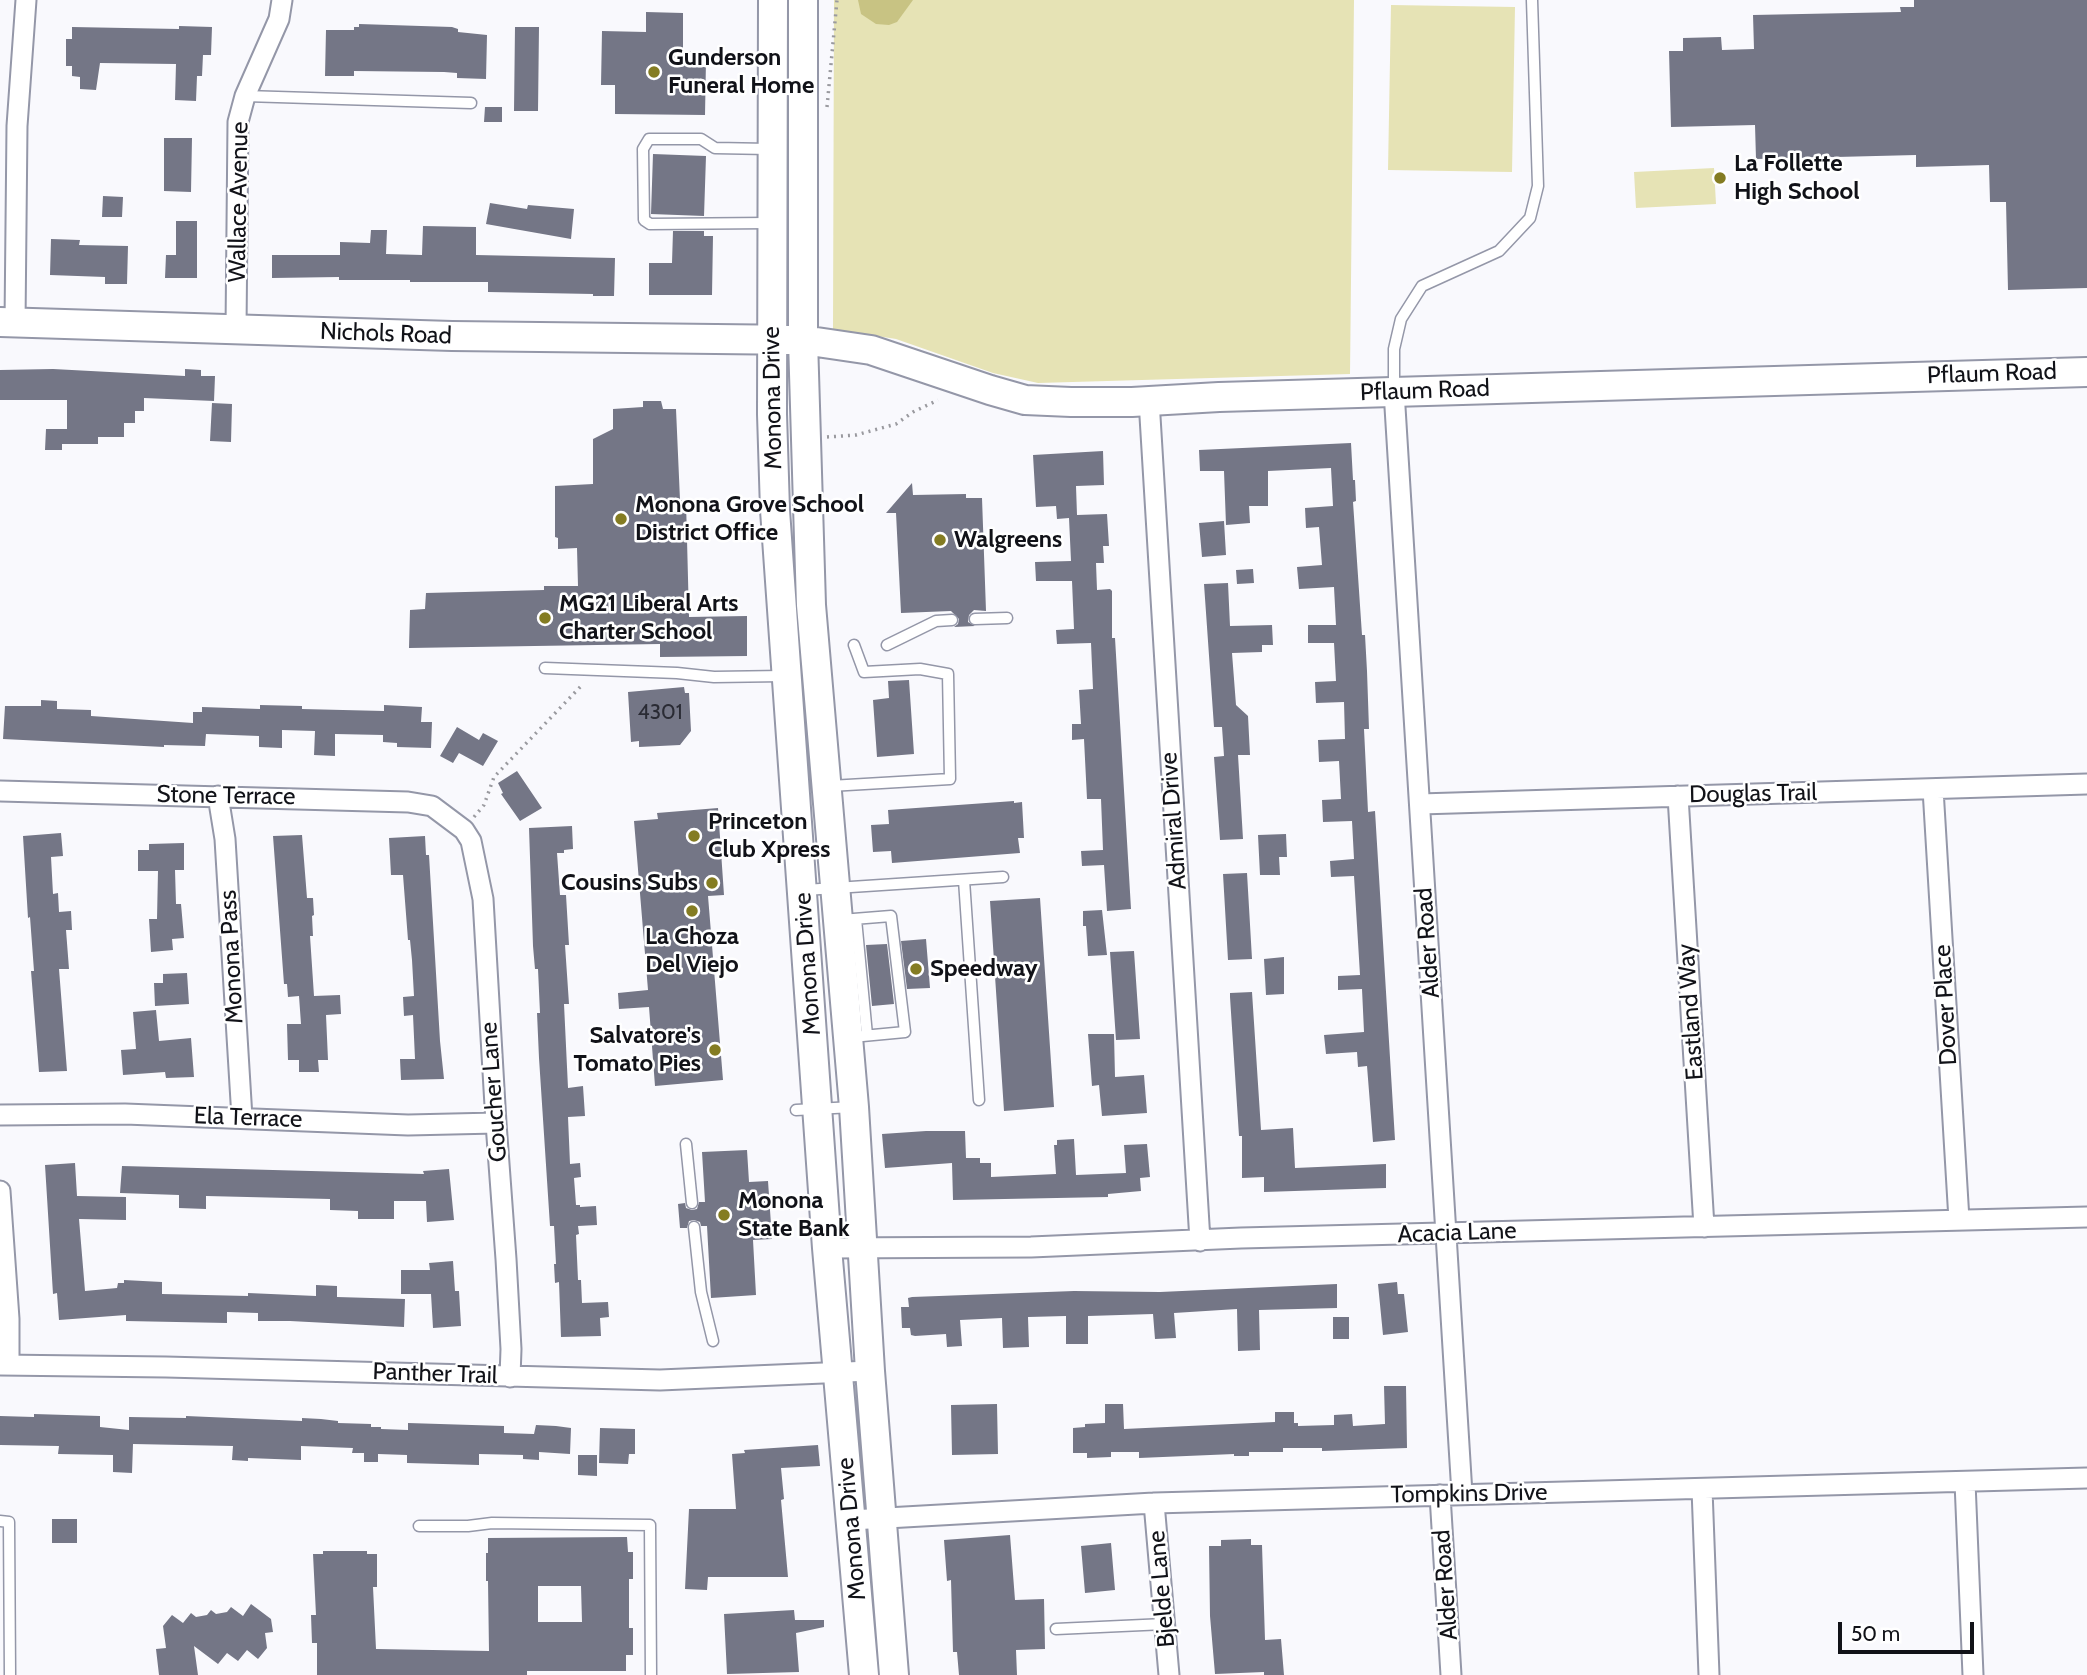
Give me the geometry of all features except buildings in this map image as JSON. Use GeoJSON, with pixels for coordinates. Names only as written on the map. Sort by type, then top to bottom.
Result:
{"type":"FeatureCollection","features":[{"type":"Feature","properties":{"kind":"street"},"geometry":{"type":"LineString","coordinates":[[8,323],[26,0]]}},
{"type":"Feature","properties":{"kind":"street","name":"Wallace Avenue"},"geometry":{"type":"LineString","coordinates":[[236,328],[238,122],[245,96],[279,19],[282,0]]}},
{"type":"Feature","properties":{"kind":"street","name":"Monona Drive"},"geometry":{"type":"LineString","coordinates":[[774,0],[772,341],[775,510],[803,890],[807,1110],[827,1248],[864,1675]]}},
{"type":"Feature","properties":{"kind":"street","name":"Monona Drive"},"geometry":{"type":"LineString","coordinates":[[803,0],[803,340],[809,568],[835,888],[847,919],[858,1036],[854,1107],[870,1371],[894,1675]]}},
{"type":"Feature","properties":{"kind":"street","name":"Nichols Road"},"geometry":{"type":"LineString","coordinates":[[8,323],[452,336],[772,341]]}},
{"type":"Feature","properties":{"kind":"street","name":"Pflaum Road"},"geometry":{"type":"LineString","coordinates":[[772,341],[803,340],[871,350],[1025,400],[1070,402],[2087,372]]}},
{"type":"Feature","properties":{"kind":"street","name":"Alder Road"},"geometry":{"type":"LineString","coordinates":[[1394,391],[1462,1494]]}},
{"type":"Feature","properties":{"kind":"street","name":"Admiral Drive"},"geometry":{"type":"LineString","coordinates":[[1149,400],[1200,1241]]}},
{"type":"Feature","properties":{"kind":"street","name":"Douglas Trail"},"geometry":{"type":"LineString","coordinates":[[1420,804],[2087,784]]}},
{"type":"Feature","properties":{"kind":"street","name":"Dover Place"},"geometry":{"type":"LineString","coordinates":[[1933,789],[1959,1220]]}},
{"type":"Feature","properties":{"kind":"street","name":"Stone Terrace"},"geometry":{"type":"LineString","coordinates":[[0,791],[408,802],[432,806],[449,816]]}},
{"type":"Feature","properties":{"kind":"street","name":"Monona Pass"},"geometry":{"type":"LineString","coordinates":[[218,796],[225,839],[242,1118]]}},
{"type":"Feature","properties":{"kind":"street","name":"Eastland Way"},"geometry":{"type":"LineString","coordinates":[[1678,796],[1704,1227]]}},
{"type":"Feature","properties":{"kind":"street","name":"Goucher Lane"},"geometry":{"type":"LineString","coordinates":[[449,816],[471,841],[483,898],[506,1259],[510,1377]]}},
{"type":"Feature","properties":{"kind":"street","name":"Ela Terrace"},"geometry":{"type":"LineString","coordinates":[[0,1115],[125,1114],[408,1125],[496,1123]]}},
{"type":"Feature","properties":{"kind":"street"},"geometry":{"type":"LineString","coordinates":[[0,1191],[9,1319],[5,1365]]}},
{"type":"Feature","properties":{"kind":"street","name":"Acacia Lane"},"geometry":{"type":"LineString","coordinates":[[827,1248],[1031,1247],[1241,1238],[2087,1217]]}},
{"type":"Feature","properties":{"kind":"street","name":"Panther Trail"},"geometry":{"type":"LineString","coordinates":[[5,1365],[660,1380],[870,1371]]}},
{"type":"Feature","properties":{"kind":"street","name":"Tompkins Drive"},"geometry":{"type":"LineString","coordinates":[[851,1520],[1154,1503],[2087,1478]]}},
{"type":"Feature","properties":{"kind":"street"},"geometry":{"type":"LineString","coordinates":[[1965,1482],[1973,1675]]}},
{"type":"Feature","properties":{"kind":"street"},"geometry":{"type":"LineString","coordinates":[[1702,1489],[1709,1675]]}},
{"type":"Feature","properties":{"kind":"street","name":"Alder Road"},"geometry":{"type":"LineString","coordinates":[[1440,1495],[1451,1675]]}},
{"type":"Feature","properties":{"kind":"street","name":"Bjelde Lane"},"geometry":{"type":"LineString","coordinates":[[1154,1503],[1170,1675]]}},
{"type":"Feature","properties":{"kind":"lane"},"geometry":{"type":"LineString","coordinates":[[1394,391],[1394,349],[1401,319],[1422,286],[1499,251],[1530,218],[1538,186],[1532,0]]}},
{"type":"Feature","properties":{"kind":"lane"},"geometry":{"type":"LineString","coordinates":[[245,96],[471,103]]}},
{"type":"Feature","properties":{"kind":"lane"},"geometry":{"type":"LineString","coordinates":[[772,223],[650,223],[644,220],[643,149],[649,139],[701,139],[715,148],[773,149]]}},
{"type":"Feature","properties":{"kind":"lane"},"geometry":{"type":"LineString","coordinates":[[975,620],[1007,618]]}},
{"type":"Feature","properties":{"kind":"lane"},"geometry":{"type":"LineString","coordinates":[[887,645],[936,621],[952,620]]}},
{"type":"Feature","properties":{"kind":"lane"},"geometry":{"type":"LineString","coordinates":[[826,786],[950,779],[948,674],[920,669],[864,672],[854,645]]}},
{"type":"Feature","properties":{"kind":"lane"},"geometry":{"type":"LineString","coordinates":[[545,668],[714,677],[787,676]]}},
{"type":"Feature","properties":{"kind":"lane"},"geometry":{"type":"LineString","coordinates":[[803,890],[1003,877]]}},
{"type":"Feature","properties":{"kind":"lane"},"geometry":{"type":"LineString","coordinates":[[964,880],[979,1100]]}},
{"type":"Feature","properties":{"kind":"lane"},"geometry":{"type":"LineString","coordinates":[[847,919],[891,916],[905,1032],[858,1036]]}},
{"type":"Feature","properties":{"kind":"lane"},"geometry":{"type":"LineString","coordinates":[[807,1110],[854,1107]]}},
{"type":"Feature","properties":{"kind":"lane"},"geometry":{"type":"LineString","coordinates":[[686,1144],[692,1203]]}},
{"type":"Feature","properties":{"kind":"lane"},"geometry":{"type":"LineString","coordinates":[[694,1227],[701,1292],[713,1341]]}},
{"type":"Feature","properties":{"kind":"lane"},"geometry":{"type":"LineString","coordinates":[[0,1521],[9,1522],[10,1675]]}},
{"type":"Feature","properties":{"kind":"lane"},"geometry":{"type":"LineString","coordinates":[[419,1527],[468,1527],[492,1523],[650,1525],[652,1675]]}},
{"type":"Feature","properties":{"kind":"lane"},"geometry":{"type":"LineString","coordinates":[[1056,1629],[1165,1623]]}},
{"type":"Feature","properties":{"kind":"path"},"geometry":{"type":"LineString","coordinates":[[821,438],[856,435],[896,424],[938,400]]}},
{"type":"Feature","properties":{"kind":"path"},"geometry":{"type":"LineString","coordinates":[[464,830],[484,805],[494,777],[597,670]]}},
{"type":"Feature","properties":{"kind":"shaded area"},"geometry":{"type":"Polygon","coordinates":[[[834,0],[1354,0],[1350,374],[1038,383],[993,373],[896,339],[833,329],[834,0]]]}},
{"type":"Feature","properties":{"kind":"shaded area"},"geometry":{"type":"Polygon","coordinates":[[[858,0],[913,0],[897,22],[889,25],[876,24],[861,14],[858,0]]]}},
{"type":"Feature","properties":{"kind":"shaded area"},"geometry":{"type":"Polygon","coordinates":[[[1391,5],[1515,7],[1512,172],[1388,170],[1391,5]]]}},
{"type":"Feature","properties":{"kind":"shaded area"},"geometry":{"type":"Polygon","coordinates":[[[1714,168],[1716,204],[1636,208],[1634,172],[1714,168]]]}},
{"type":"Feature","properties":{"kind":"place","name":"Gunderson Funeral Home"},"geometry":{"type":"Point","coordinates":[654,72]}},
{"type":"Feature","properties":{"kind":"place","name":"La Follette High School"},"geometry":{"type":"Point","coordinates":[1720,178]}},
{"type":"Feature","properties":{"kind":"place","name":"Monona Grove School District Office"},"geometry":{"type":"Point","coordinates":[621,519]}},
{"type":"Feature","properties":{"kind":"place","name":"Walgreens"},"geometry":{"type":"Point","coordinates":[940,540]}},
{"type":"Feature","properties":{"kind":"place","name":"MG21 Liberal Arts Charter School"},"geometry":{"type":"Point","coordinates":[545,618]}},
{"type":"Feature","properties":{"kind":"place","name":"Princeton Club Xpress"},"geometry":{"type":"Point","coordinates":[694,836]}},
{"type":"Feature","properties":{"kind":"place","name":"Cousins Subs"},"geometry":{"type":"Point","coordinates":[712,883]}},
{"type":"Feature","properties":{"kind":"place","name":"La Choza Del Viejo"},"geometry":{"type":"Point","coordinates":[692,911]}},
{"type":"Feature","properties":{"kind":"place","name":"Speedway"},"geometry":{"type":"Point","coordinates":[916,969]}},
{"type":"Feature","properties":{"kind":"place","name":"Salvatore's Tomato Pies"},"geometry":{"type":"Point","coordinates":[715,1050]}},
{"type":"Feature","properties":{"kind":"place","name":"Monona State Bank"},"geometry":{"type":"Point","coordinates":[724,1215]}}]}
